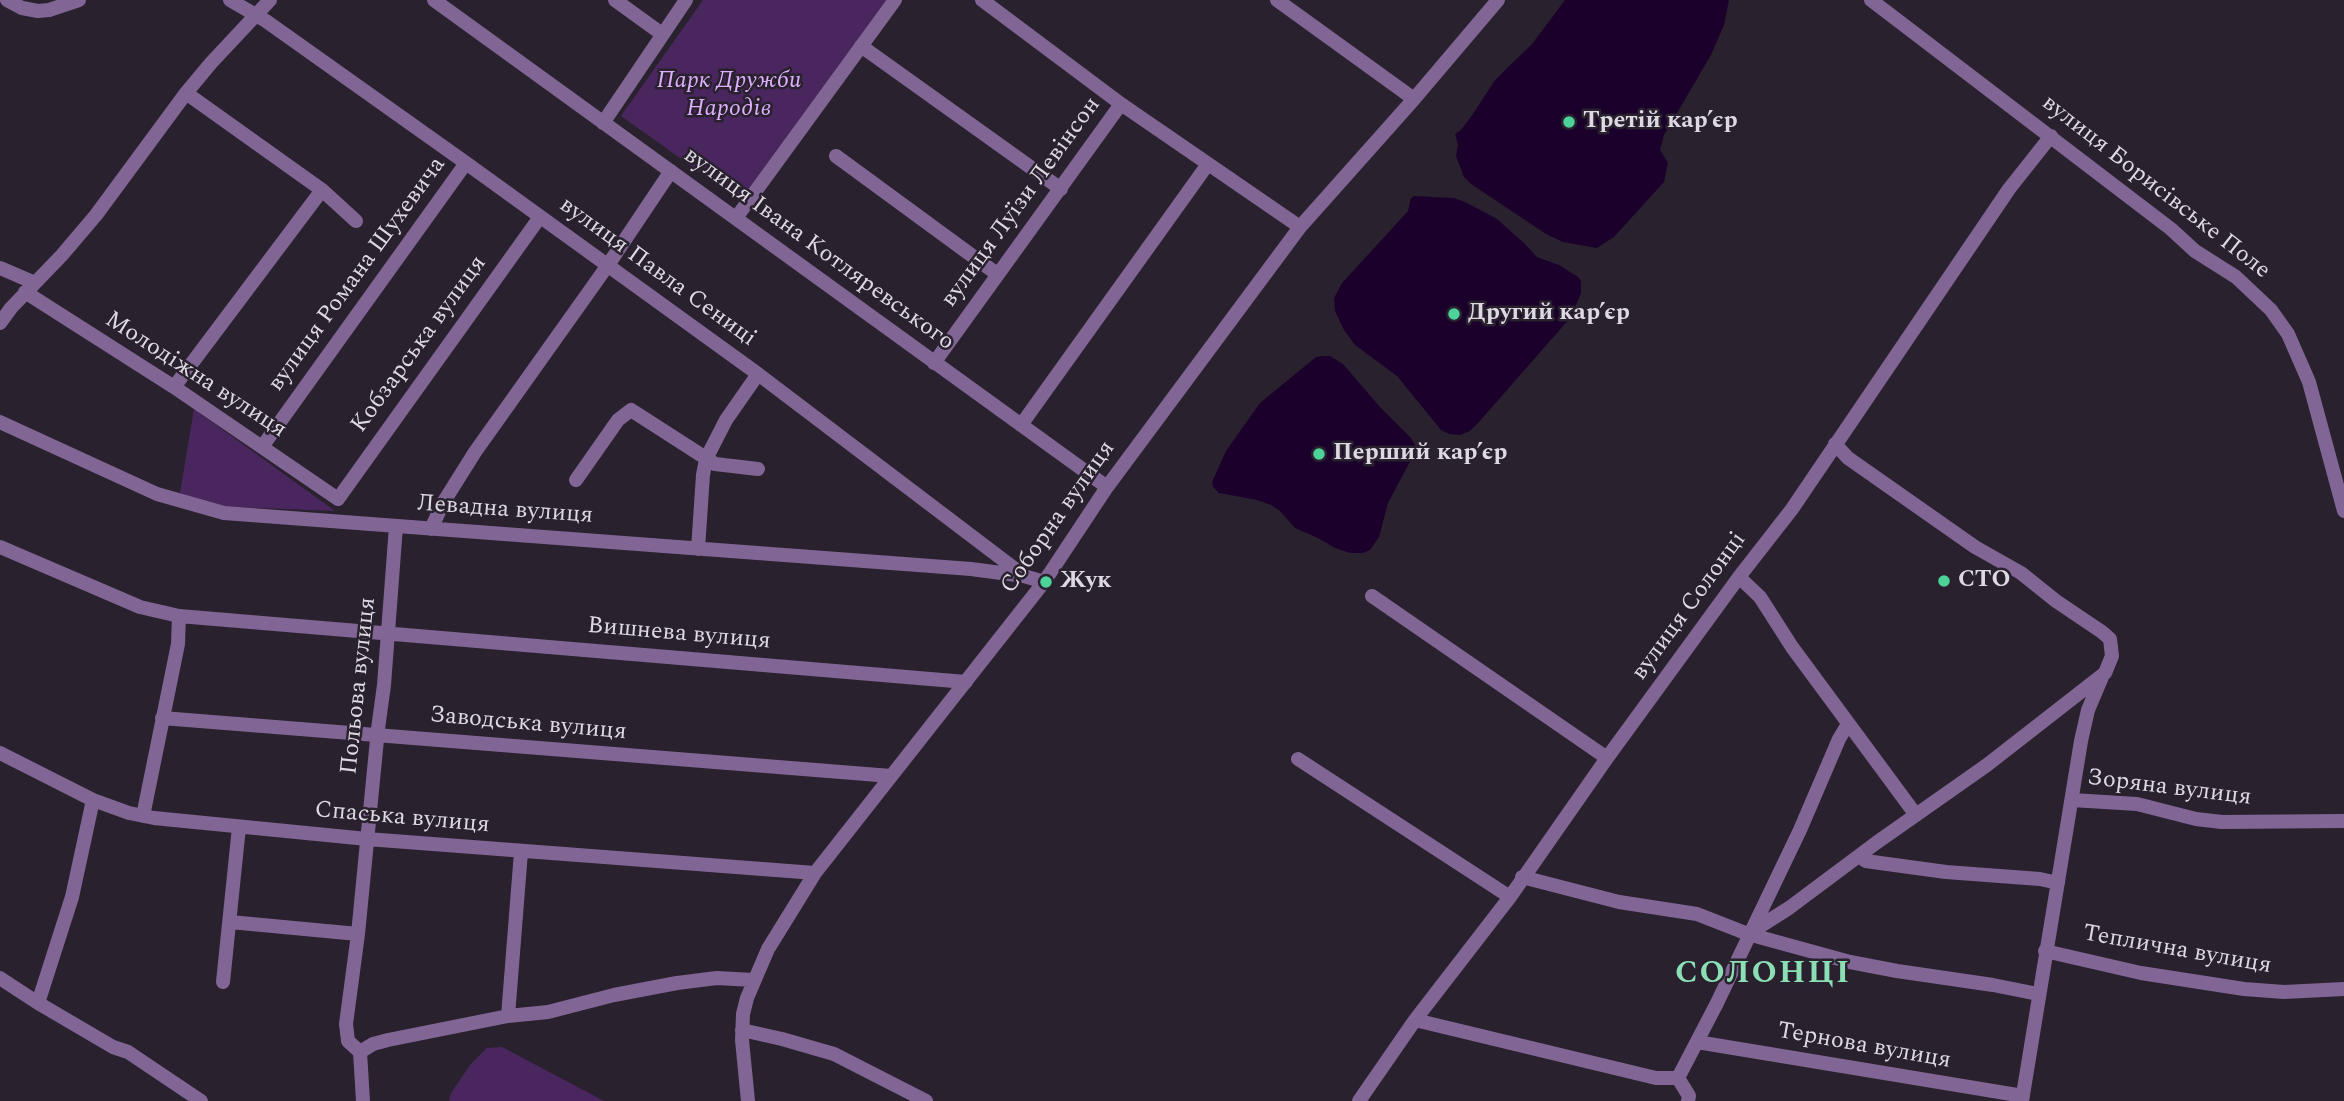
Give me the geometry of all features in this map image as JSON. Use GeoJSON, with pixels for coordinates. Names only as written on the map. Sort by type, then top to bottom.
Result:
{"type":"FeatureCollection","features":[{"type":"Feature","properties":{"kind":"street"},"geometry":{"type":"LineString","coordinates":[[7,0],[22,8],[38,11],[54,9],[79,0]]}},
{"type":"Feature","properties":{"kind":"street","name":"вулиця Павла Сениці"},"geometry":{"type":"LineString","coordinates":[[230,0],[608,265],[758,374],[1024,576]]}},
{"type":"Feature","properties":{"kind":"street"},"geometry":{"type":"LineString","coordinates":[[0,323],[96,215],[186,93],[270,0]]}},
{"type":"Feature","properties":{"kind":"street","name":"вулиця Івана Котляревського"},"geometry":{"type":"LineString","coordinates":[[434,0],[1107,487]]}},
{"type":"Feature","properties":{"kind":"street"},"geometry":{"type":"LineString","coordinates":[[615,0],[662,34]]}},
{"type":"Feature","properties":{"kind":"street"},"geometry":{"type":"LineString","coordinates":[[603,123],[686,0]]}},
{"type":"Feature","properties":{"kind":"street"},"geometry":{"type":"LineString","coordinates":[[736,218],[895,0]]}},
{"type":"Feature","properties":{"kind":"street"},"geometry":{"type":"LineString","coordinates":[[982,0],[1121,104],[1300,227]]}},
{"type":"Feature","properties":{"kind":"street"},"geometry":{"type":"LineString","coordinates":[[1277,0],[1414,99]]}},
{"type":"Feature","properties":{"kind":"street","name":"Соборна вулиця"},"geometry":{"type":"LineString","coordinates":[[748,1101],[743,1065],[742,1030],[745,1006],[768,949],[815,873],[1044,582],[1107,487],[1300,227],[1498,0]]}},
{"type":"Feature","properties":{"kind":"street","name":"вулиця Борисівське Поле"},"geometry":{"type":"LineString","coordinates":[[1871,0],[2051,136],[2171,229],[2195,251],[2236,277],[2272,310],[2292,342],[2309,382],[2341,490],[2344,511]]}},
{"type":"Feature","properties":{"kind":"street"},"geometry":{"type":"LineString","coordinates":[[862,46],[1061,189]]}},
{"type":"Feature","properties":{"kind":"street"},"geometry":{"type":"LineString","coordinates":[[186,93],[323,190],[356,221]]}},
{"type":"Feature","properties":{"kind":"street","name":"вулиця Луїзи Левінсон"},"geometry":{"type":"LineString","coordinates":[[934,363],[1121,104]]}},
{"type":"Feature","properties":{"kind":"street","name":"вулиця Солонці"},"geometry":{"type":"LineString","coordinates":[[1359,1101],[1415,1020],[1510,897],[1606,758],[1792,509],[2009,189],[2051,136]]}},
{"type":"Feature","properties":{"kind":"street"},"geometry":{"type":"LineString","coordinates":[[836,156],[997,274]]}},
{"type":"Feature","properties":{"kind":"street","name":"вулиця Романа Шухевича"},"geometry":{"type":"LineString","coordinates":[[262,447],[466,163]]}},
{"type":"Feature","properties":{"kind":"street"},"geometry":{"type":"LineString","coordinates":[[1021,425],[1208,164]]}},
{"type":"Feature","properties":{"kind":"street"},"geometry":{"type":"LineString","coordinates":[[431,529],[443,503],[475,452],[608,265],[671,171]]}},
{"type":"Feature","properties":{"kind":"street"},"geometry":{"type":"LineString","coordinates":[[174,387],[323,190]]}},
{"type":"Feature","properties":{"kind":"street","name":"Кобзарська вулиця"},"geometry":{"type":"LineString","coordinates":[[338,499],[540,217]]}},
{"type":"Feature","properties":{"kind":"street","name":"Молодіжна вулиця"},"geometry":{"type":"LineString","coordinates":[[0,268],[338,499]]}},
{"type":"Feature","properties":{"kind":"street"},"geometry":{"type":"LineString","coordinates":[[698,549],[702,475],[706,459],[726,421],[758,374]]}},
{"type":"Feature","properties":{"kind":"street"},"geometry":{"type":"LineString","coordinates":[[576,480],[618,420],[631,410],[720,466],[758,469]]}},
{"type":"Feature","properties":{"kind":"street","name":"Левадна вулиця"},"geometry":{"type":"LineString","coordinates":[[0,422],[157,494],[225,513],[971,569],[1024,576]]}},
{"type":"Feature","properties":{"kind":"street"},"geometry":{"type":"LineString","coordinates":[[1835,444],[1848,458],[1975,547],[2021,573],[2056,601],[2107,635],[2113,650],[2084,723],[2022,1098]]}},
{"type":"Feature","properties":{"kind":"street"},"geometry":{"type":"LineString","coordinates":[[338,499],[339,521]]}},
{"type":"Feature","properties":{"kind":"street","name":"Польова вулиця"},"geometry":{"type":"LineString","coordinates":[[363,1101],[360,1052],[350,1045],[346,1030],[389,633],[397,526]]}},
{"type":"Feature","properties":{"kind":"street","name":"Вишнева вулиця"},"geometry":{"type":"LineString","coordinates":[[0,547],[140,607],[179,616],[966,682]]}},
{"type":"Feature","properties":{"kind":"street"},"geometry":{"type":"LineString","coordinates":[[1024,576],[1044,582]]}},
{"type":"Feature","properties":{"kind":"street"},"geometry":{"type":"LineString","coordinates":[[1739,577],[1760,597],[1792,647],[1916,815]]}},
{"type":"Feature","properties":{"kind":"street"},"geometry":{"type":"LineString","coordinates":[[1372,596],[1606,758]]}},
{"type":"Feature","properties":{"kind":"street"},"geometry":{"type":"LineString","coordinates":[[144,816],[178,644],[179,616]]}},
{"type":"Feature","properties":{"kind":"street"},"geometry":{"type":"LineString","coordinates":[[1748,934],[1797,902],[2022,738],[2105,673]]}},
{"type":"Feature","properties":{"kind":"street","name":"Заводська вулиця"},"geometry":{"type":"LineString","coordinates":[[162,718],[891,776]]}},
{"type":"Feature","properties":{"kind":"street"},"geometry":{"type":"LineString","coordinates":[[1678,1078],[1800,830],[1848,724]]}},
{"type":"Feature","properties":{"kind":"street","name":"Спаська вулиця"},"geometry":{"type":"LineString","coordinates":[[0,753],[93,800],[144,816],[367,839],[815,873]]}},
{"type":"Feature","properties":{"kind":"street"},"geometry":{"type":"LineString","coordinates":[[1298,759],[1510,897]]}},
{"type":"Feature","properties":{"kind":"street"},"geometry":{"type":"LineString","coordinates":[[38,1003],[72,897],[93,800]]}},
{"type":"Feature","properties":{"kind":"street","name":"Зоряна вулиця"},"geometry":{"type":"LineString","coordinates":[[2072,800],[2137,804],[2210,821],[2344,821]]}},
{"type":"Feature","properties":{"kind":"street"},"geometry":{"type":"LineString","coordinates":[[223,982],[239,827]]}},
{"type":"Feature","properties":{"kind":"street"},"geometry":{"type":"LineString","coordinates":[[508,1016],[522,852]]}},
{"type":"Feature","properties":{"kind":"street"},"geometry":{"type":"LineString","coordinates":[[1859,856],[1893,865],[2058,883]]}},
{"type":"Feature","properties":{"kind":"street"},"geometry":{"type":"LineString","coordinates":[[1522,877],[1619,902],[1697,914],[1748,934],[1850,962],[2038,994]]}},
{"type":"Feature","properties":{"kind":"street"},"geometry":{"type":"LineString","coordinates":[[230,922],[358,934]]}},
{"type":"Feature","properties":{"kind":"street","name":"Теплична вулиця"},"geometry":{"type":"LineString","coordinates":[[2046,951],[2141,973],[2244,989],[2284,992],[2344,989]]}},
{"type":"Feature","properties":{"kind":"street"},"geometry":{"type":"LineString","coordinates":[[0,978],[113,1047],[128,1052],[201,1101]]}},
{"type":"Feature","properties":{"kind":"street"},"geometry":{"type":"LineString","coordinates":[[360,1052],[373,1044],[388,1040],[508,1016],[548,1012],[614,995],[700,979],[754,980]]}},
{"type":"Feature","properties":{"kind":"street"},"geometry":{"type":"LineString","coordinates":[[1415,1020],[1656,1078],[1678,1078]]}},
{"type":"Feature","properties":{"kind":"street"},"geometry":{"type":"LineString","coordinates":[[742,1030],[782,1038],[843,1058],[926,1101]]}},
{"type":"Feature","properties":{"kind":"street","name":"Тернова вулиця"},"geometry":{"type":"LineString","coordinates":[[1697,1042],[2022,1098]]}},
{"type":"Feature","properties":{"kind":"street"},"geometry":{"type":"LineString","coordinates":[[1678,1078],[1689,1096],[1688,1101]]}},
{"type":"Feature","properties":{"kind":"green space","name":"Парк Дружби Народів"},"geometry":{"type":"Polygon","coordinates":[[[703,0],[893,0],[746,205],[621,116],[703,0]]]}},
{"type":"Feature","properties":{"kind":"green space"},"geometry":{"type":"Polygon","coordinates":[[[194,409],[335,511],[210,506],[180,493],[194,409]]]}},
{"type":"Feature","properties":{"kind":"green space"},"geometry":{"type":"Polygon","coordinates":[[[502,1047],[604,1101],[449,1101],[451,1093],[470,1065],[487,1048],[502,1047]]]}},
{"type":"Feature","properties":{"kind":"shaded area","name":"Третій кар’єр"},"geometry":{"type":"Polygon","coordinates":[[[1565,0],[1729,0],[1724,25],[1711,55],[1664,135],[1660,150],[1668,163],[1664,182],[1614,237],[1597,248],[1563,242],[1546,234],[1471,184],[1464,177],[1456,156],[1458,144],[1455,134],[1473,114],[1495,80],[1532,44],[1565,0]]]}},
{"type":"Feature","properties":{"kind":"shaded area","name":"Другий кар’єр"},"geometry":{"type":"Polygon","coordinates":[[[1414,196],[1454,198],[1465,202],[1497,219],[1537,257],[1559,265],[1581,281],[1581,293],[1571,317],[1479,422],[1470,431],[1460,435],[1441,430],[1397,376],[1355,345],[1335,311],[1334,298],[1342,283],[1408,211],[1414,196]]]}},
{"type":"Feature","properties":{"kind":"shaded area","name":"Перший кар’єр"},"geometry":{"type":"Polygon","coordinates":[[[1330,356],[1343,364],[1411,438],[1416,447],[1388,503],[1379,537],[1370,550],[1363,553],[1350,553],[1335,548],[1295,528],[1271,505],[1219,493],[1212,482],[1226,451],[1260,403],[1316,357],[1330,356]]]}},
{"type":"Feature","properties":{"kind":"place","name":"Третій кар’єр"},"geometry":{"type":"Point","coordinates":[1569,122]}},
{"type":"Feature","properties":{"kind":"place","name":"Другий кар’єр"},"geometry":{"type":"Point","coordinates":[1454,314]}},
{"type":"Feature","properties":{"kind":"place","name":"Перший кар’єр"},"geometry":{"type":"Point","coordinates":[1319,454]}},
{"type":"Feature","properties":{"kind":"place","name":"СТО"},"geometry":{"type":"Point","coordinates":[1944,581]}},
{"type":"Feature","properties":{"kind":"place","name":"Жук"},"geometry":{"type":"Point","coordinates":[1046,582]}},
{"type":"Feature","properties":{"kind":"district","name":"СОЛОНЦІ"},"geometry":{"type":"Point","coordinates":[1763,976]}}]}
